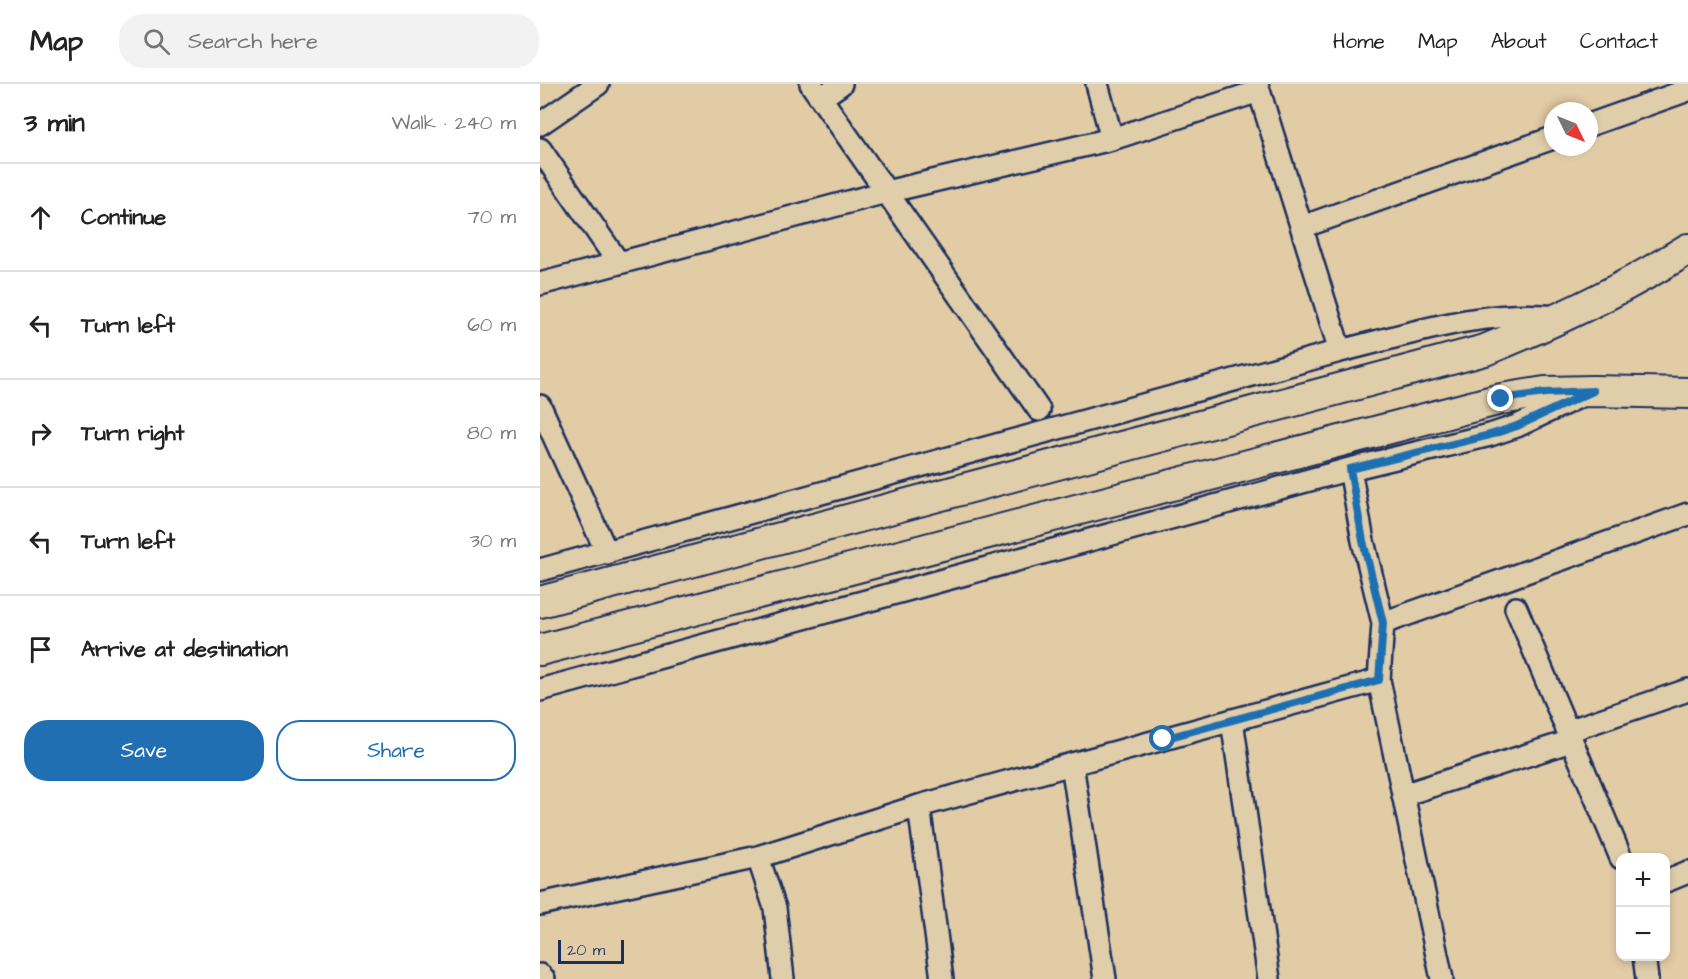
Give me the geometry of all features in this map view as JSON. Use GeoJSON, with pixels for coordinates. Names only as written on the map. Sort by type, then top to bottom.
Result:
{"type":"FeatureCollection","features":[{"type":"Feature","properties":{"kind":"main road"},"geometry":{"type":"LineString","coordinates":[[540,602],[1485,350],[1562,317],[1688,249]]}},
{"type":"Feature","properties":{"kind":"main road"},"geometry":{"type":"LineString","coordinates":[[540,650],[1501,399],[1545,393],[1593,391],[1688,393]]}},
{"type":"Feature","properties":{"kind":"street"},"geometry":{"type":"LineString","coordinates":[[540,124],[598,84]]}},
{"type":"Feature","properties":{"kind":"street"},"geometry":{"type":"LineString","coordinates":[[841,84],[816,91],[1039,410]]}},
{"type":"Feature","properties":{"kind":"street"},"geometry":{"type":"LineString","coordinates":[[1097,84],[1112,139]]}},
{"type":"Feature","properties":{"kind":"street"},"geometry":{"type":"LineString","coordinates":[[540,284],[886,192],[1112,139],[1258,87],[1340,351]]}},
{"type":"Feature","properties":{"kind":"street"},"geometry":{"type":"LineString","coordinates":[[1598,122],[1688,90]]}},
{"type":"Feature","properties":{"kind":"street"},"geometry":{"type":"LineString","coordinates":[[1302,227],[1544,141]]}},
{"type":"Feature","properties":{"kind":"street"},"geometry":{"type":"LineString","coordinates":[[540,149],[618,262]]}},
{"type":"Feature","properties":{"kind":"street"},"geometry":{"type":"LineString","coordinates":[[540,570],[1340,351],[1479,318],[1516,314],[1562,317]]}},
{"type":"Feature","properties":{"kind":"street"},"geometry":{"type":"LineString","coordinates":[[540,690],[1350,469],[1490,435],[1517,426],[1593,391]]}},
{"type":"Feature","properties":{"kind":"street"},"geometry":{"type":"LineString","coordinates":[[540,406],[545,432],[607,553]]}},
{"type":"Feature","properties":{"kind":"street"},"geometry":{"type":"LineString","coordinates":[[1350,469],[1363,541],[1383,623],[1379,680],[1442,979]]}},
{"type":"Feature","properties":{"kind":"street"},"geometry":{"type":"LineString","coordinates":[[1383,623],[1688,514]]}},
{"type":"Feature","properties":{"kind":"street"},"geometry":{"type":"LineString","coordinates":[[1516,608],[1619,853]]}},
{"type":"Feature","properties":{"kind":"street"},"geometry":{"type":"LineString","coordinates":[[540,904],[758,856],[919,806],[1379,680]]}},
{"type":"Feature","properties":{"kind":"street"},"geometry":{"type":"LineString","coordinates":[[1403,795],[1569,736],[1688,690]]}},
{"type":"Feature","properties":{"kind":"street"},"geometry":{"type":"LineString","coordinates":[[1232,720],[1269,979]]}},
{"type":"Feature","properties":{"kind":"street"},"geometry":{"type":"LineString","coordinates":[[1072,764],[1105,979]]}},
{"type":"Feature","properties":{"kind":"street"},"geometry":{"type":"LineString","coordinates":[[919,806],[942,979]]}},
{"type":"Feature","properties":{"kind":"street"},"geometry":{"type":"LineString","coordinates":[[758,856],[775,908],[783,979]]}},
{"type":"Feature","properties":{"kind":"street"},"geometry":{"type":"LineString","coordinates":[[1670,878],[1688,872]]}},
{"type":"Feature","properties":{"kind":"street"},"geometry":{"type":"LineString","coordinates":[[1645,961],[1647,979]]}},
{"type":"Feature","properties":{"kind":"street"},"geometry":{"type":"LineString","coordinates":[[540,975],[543,979]]}},
{"type":"Feature","properties":{"kind":"route"},"geometry":{"type":"LineString","coordinates":[[1163,739],[1379,680],[1383,623],[1363,541],[1350,469],[1490,435],[1517,426],[1593,391],[1545,393],[1501,399]]}}]}
